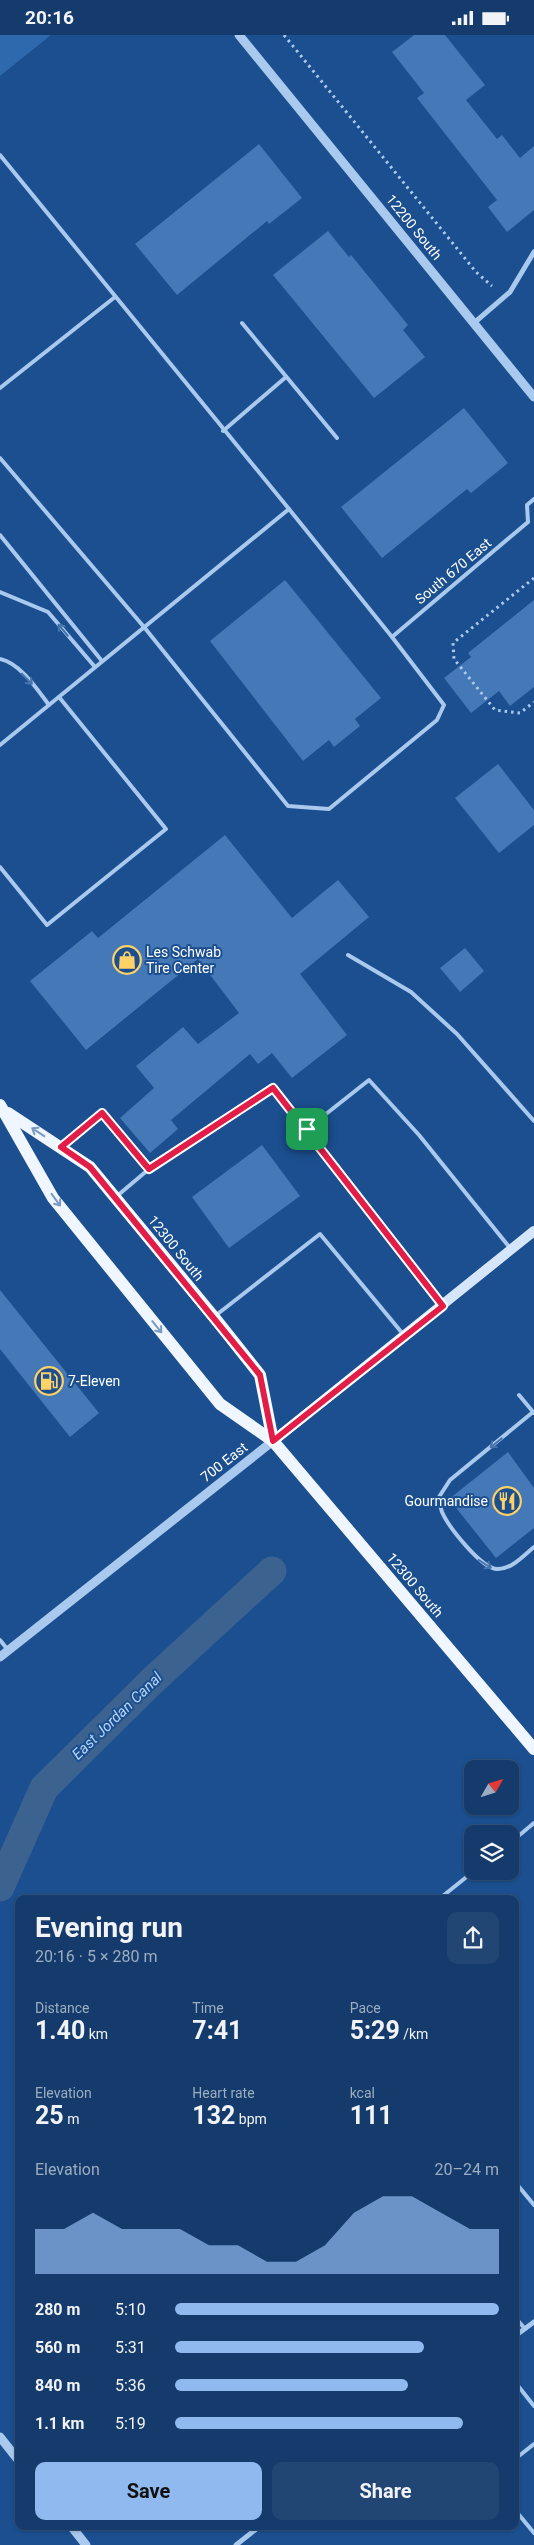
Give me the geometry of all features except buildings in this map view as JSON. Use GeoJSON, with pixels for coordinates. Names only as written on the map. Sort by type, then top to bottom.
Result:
{"type":"FeatureCollection","features":[{"type":"Feature","properties":{"kind":"main road","name":"12300 South"},"geometry":{"type":"LineString","coordinates":[[3,1108],[90,1167],[214,1317],[260,1375],[273,1441]]}},
{"type":"Feature","properties":{"kind":"main road","name":"12300 South"},"geometry":{"type":"LineString","coordinates":[[3,1108],[53,1198],[220,1404],[273,1441],[534,1749]]}},
{"type":"Feature","properties":{"kind":"main road","name":"700 East"},"geometry":{"type":"LineString","coordinates":[[273,1441],[534,1231]]}},
{"type":"Feature","properties":{"kind":"street","name":"12200 South"},"geometry":{"type":"LineString","coordinates":[[239,35],[534,397]]}},
{"type":"Feature","properties":{"kind":"street"},"geometry":{"type":"LineString","coordinates":[[474,323],[510,292],[534,252]]}},
{"type":"Feature","properties":{"kind":"street","name":"700 East"},"geometry":{"type":"LineString","coordinates":[[0,1657],[273,1441]]}},
{"type":"Feature","properties":{"kind":"street"},"geometry":{"type":"LineString","coordinates":[[519,2333],[534,2322]]}},
{"type":"Feature","properties":{"kind":"street"},"geometry":{"type":"LineString","coordinates":[[0,2437],[15,2456]]}},
{"type":"Feature","properties":{"kind":"street"},"geometry":{"type":"LineString","coordinates":[[74,2530],[86,2545]]}},
{"type":"Feature","properties":{"kind":"street"},"geometry":{"type":"LineString","coordinates":[[236,2545],[255,2530]]}},
{"type":"Feature","properties":{"kind":"lane"},"geometry":{"type":"LineString","coordinates":[[0,155],[392,637],[444,705],[437,720],[330,809],[288,806],[144,627],[0,458]]}},
{"type":"Feature","properties":{"kind":"lane"},"geometry":{"type":"LineString","coordinates":[[0,388],[115,297]]}},
{"type":"Feature","properties":{"kind":"lane"},"geometry":{"type":"LineString","coordinates":[[242,323],[338,438]]}},
{"type":"Feature","properties":{"kind":"lane"},"geometry":{"type":"LineString","coordinates":[[223,431],[286,377]]}},
{"type":"Feature","properties":{"kind":"lane"},"geometry":{"type":"LineString","coordinates":[[534,499],[527,505],[528,522],[534,523]]}},
{"type":"Feature","properties":{"kind":"lane"},"geometry":{"type":"LineString","coordinates":[[0,745],[288,509]]}},
{"type":"Feature","properties":{"kind":"lane","name":"South 670 East"},"geometry":{"type":"LineString","coordinates":[[392,637],[528,522]]}},
{"type":"Feature","properties":{"kind":"lane"},"geometry":{"type":"LineString","coordinates":[[0,535],[102,661]]}},
{"type":"Feature","properties":{"kind":"lane"},"geometry":{"type":"LineString","coordinates":[[0,592],[48,612],[95,667]]}},
{"type":"Feature","properties":{"kind":"lane"},"geometry":{"type":"LineString","coordinates":[[0,659],[8,660],[49,705]]}},
{"type":"Feature","properties":{"kind":"lane"},"geometry":{"type":"LineString","coordinates":[[0,867],[47,925],[166,829],[59,697]]}},
{"type":"Feature","properties":{"kind":"lane"},"geometry":{"type":"LineString","coordinates":[[348,955],[411,992],[457,1034],[534,1121]]}},
{"type":"Feature","properties":{"kind":"lane"},"geometry":{"type":"LineString","coordinates":[[307,1129],[370,1080],[419,1135],[512,1249]]}},
{"type":"Feature","properties":{"kind":"lane"},"geometry":{"type":"LineString","coordinates":[[115,1197],[149,1169],[273,1088],[307,1129],[386,1235],[443,1306]]}},
{"type":"Feature","properties":{"kind":"lane"},"geometry":{"type":"LineString","coordinates":[[61,1147],[102,1113],[149,1169]]}},
{"type":"Feature","properties":{"kind":"lane"},"geometry":{"type":"LineString","coordinates":[[214,1317],[320,1234],[405,1336]]}},
{"type":"Feature","properties":{"kind":"lane"},"geometry":{"type":"LineString","coordinates":[[519,1395],[534,1412],[450,1480],[439,1497],[442,1513],[447,1521],[477,1559],[488,1567],[496,1570],[504,1568],[534,1547]]}},
{"type":"Feature","properties":{"kind":"lane"},"geometry":{"type":"LineString","coordinates":[[0,1640],[8,1650]]}},
{"type":"Feature","properties":{"kind":"lane"},"geometry":{"type":"LineString","coordinates":[[519,1836],[534,1823]]}},
{"type":"Feature","properties":{"kind":"lane"},"geometry":{"type":"LineString","coordinates":[[444,1895],[464,1879]]}},
{"type":"Feature","properties":{"kind":"lane"},"geometry":{"type":"LineString","coordinates":[[519,2187],[534,2205]]}},
{"type":"Feature","properties":{"kind":"lane"},"geometry":{"type":"LineString","coordinates":[[519,2322],[525,2329]]}},
{"type":"Feature","properties":{"kind":"lane"},"geometry":{"type":"LineString","coordinates":[[519,2387],[534,2405]]}},
{"type":"Feature","properties":{"kind":"lane"},"geometry":{"type":"LineString","coordinates":[[519,2456],[534,2444]]}},
{"type":"Feature","properties":{"kind":"lane"},"geometry":{"type":"LineString","coordinates":[[519,2515],[534,2533]]}},
{"type":"Feature","properties":{"kind":"path"},"geometry":{"type":"LineString","coordinates":[[284,35],[476,272],[492,286]]}},
{"type":"Feature","properties":{"kind":"path"},"geometry":{"type":"LineString","coordinates":[[534,578],[453,643],[454,659],[495,710],[520,713],[534,702]]}},
{"type":"Feature","properties":{"kind":"shaded area"},"geometry":{"type":"Polygon","coordinates":[[[0,35],[51,35],[0,76],[0,35]]]}},
{"type":"Feature","properties":{"kind":"waterway","name":"East Jordan Canal"},"geometry":{"type":"LineString","coordinates":[[0,1887],[44,1788],[151,1682],[272,1571]]}},
{"type":"Feature","properties":{"kind":"place","name":"Les Schwab Tire Center"},"geometry":{"type":"Point","coordinates":[127,960]}},
{"type":"Feature","properties":{"kind":"place","name":"7-Eleven"},"geometry":{"type":"Point","coordinates":[49,1381]}},
{"type":"Feature","properties":{"kind":"place","name":"Gourmandise"},"geometry":{"type":"Point","coordinates":[507,1501]}},
{"type":"Feature","properties":{"kind":"route"},"geometry":{"type":"LineString","coordinates":[[273,1088],[307,1129],[386,1235],[443,1306],[273,1441],[260,1375],[90,1167],[61,1147],[102,1113],[149,1169],[273,1088]]}}]}
